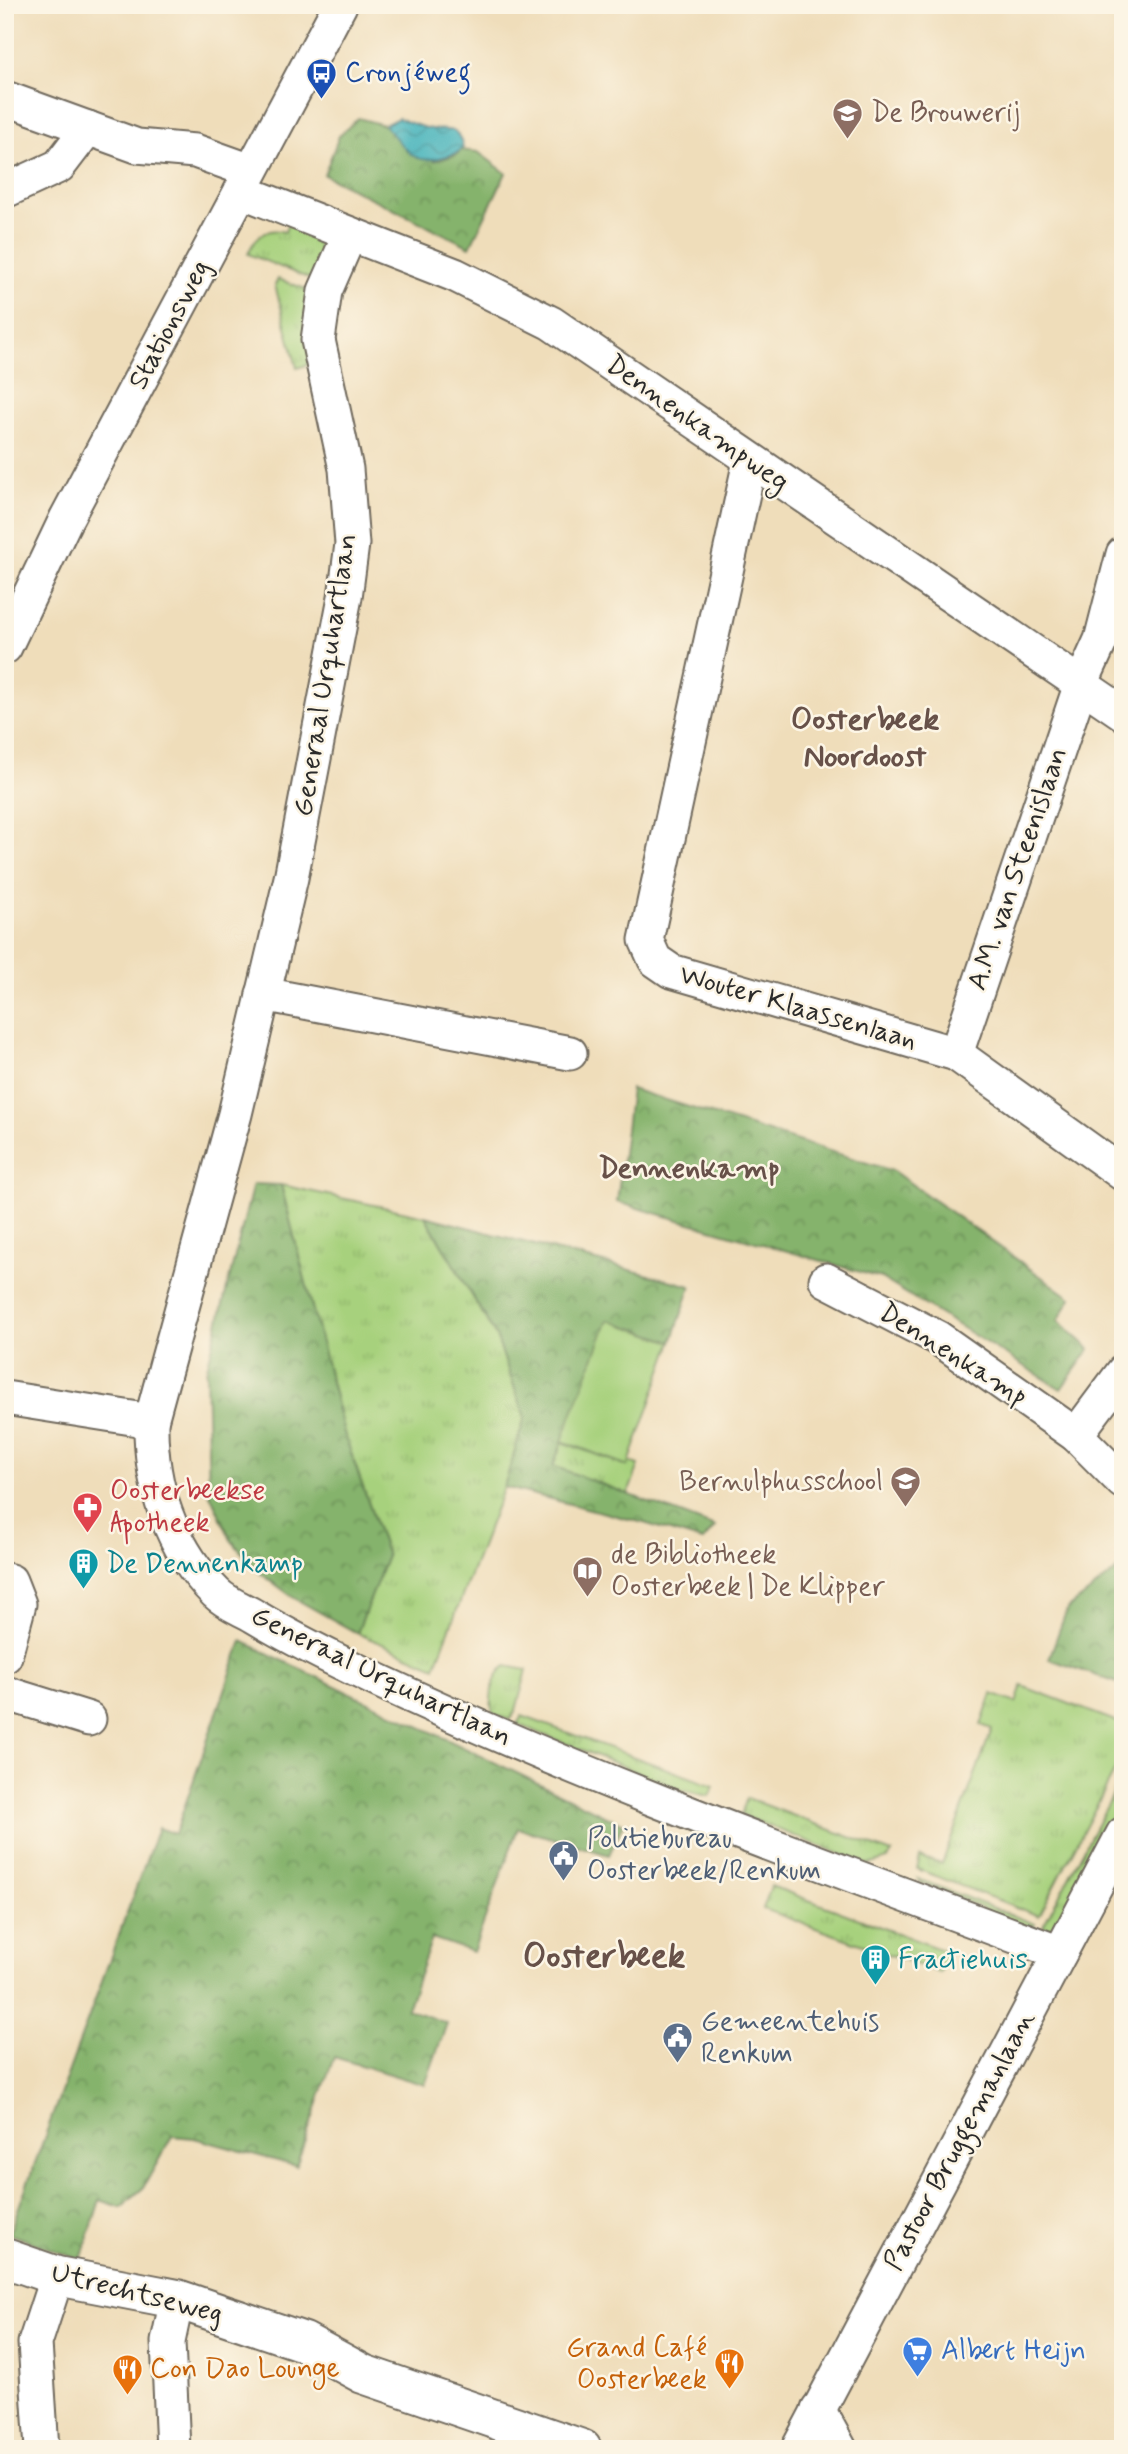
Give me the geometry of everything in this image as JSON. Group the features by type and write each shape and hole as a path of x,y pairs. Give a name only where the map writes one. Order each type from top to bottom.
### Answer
{"main road":[{"name":"Utrechtseweg","path":"5,2258 57,2276 177,2299 304,2342 363,2374 582,2449"}],"street":[{"name":"Stationsweg","path":"5,646 66,519 341,5"},
{"path":"5,98 138,146 195,151 246,181"},
{"path":"5,191 59,166 88,128"},
{"name":"Dennenkampweg","path":"246,181 350,234 455,275 551,323 1123,713"},
{"name":"Generaal Urquhartlaan","path":"350,234 325,292 318,340 346,469 352,544 345,597 291,878 235,1114 151,1421 151,1447 160,1496 173,1534 193,1566 218,1595 288,1637 452,1716 613,1782 1060,1953"},
{"name":"Wouter Klaassenlaan","path":"750,461 646,940 655,960 671,971 956,1054 1123,1174"},
{"name":"A.M. van Steenislaan","path":"956,1054 1081,684 1101,640 1123,554"},
{"path":"263,994 570,1053"},
{"name":"Dennenkamp","path":"826,1280 938,1338 1076,1435 1123,1482"},
{"path":"1076,1435 1123,1372"},
{"path":"5,1398 151,1421"},
{"path":"5,1580 10,1581 19,1604 5,1656"},
{"path":"5,1693 89,1719"},
{"name":"Pastoor Bruggemanlaan","path":"798,2449 1123,1834"},
{"path":"42,2449 35,2343 57,2276"},
{"path":"173,2449 168,2342 177,2299"},
{"path":"818,2410 840,2449"}],"green space":[{"path":"358,118 384,125 435,161 456,155 461,150 478,152 506,173 470,247 324,175 339,136"},
{"path":"288,223 313,239 321,251 315,281 248,254 262,235 272,231 285,232"},
{"path":"278,279 311,291 310,364 297,368 275,285"},
{"path":"631,1089 893,1171 1071,1298 1058,1321 1090,1349 1061,1389 881,1278 617,1202"},
{"path":"253,1184 281,1185 344,1433 387,1556 357,1633 294,1598 260,1573 231,1540 209,1492 206,1372"},
{"path":"281,1185 425,1216 496,1336 525,1417 504,1487 435,1667 357,1633 387,1556 344,1433"},
{"path":"425,1216 691,1286 672,1342 609,1320 553,1466 715,1527 703,1541 504,1487 525,1417 496,1336"},
{"path":"608,1320 672,1342 628,1466 562,1441"},
{"path":"562,1442 627,1466 629,1462 639,1465 628,1494 553,1466"},
{"path":"1123,1566 1123,1685 1049,1659 1067,1609"},
{"path":"242,1641 623,1824 609,1855 518,1828 473,1952 432,1938 407,2009 447,2023 425,2085 334,2057 296,2166 194,2138 172,2136 143,2188 121,2207 100,2200 81,2260 9,2234 158,1828 175,1834"},
{"path":"506,1666 527,1670 516,1710 509,1720 494,1714 491,1702 495,1681"},
{"path":"1022,1686 1123,1724 1123,1755 1039,1916 917,1869 920,1857 942,1864 992,1729 981,1725 992,1694 1016,1703"},
{"path":"522,1716 714,1786 709,1796 682,1790 517,1724"},
{"path":"1123,1776 1123,1805 1055,1932 1043,1926"},
{"path":"747,1798 892,1853 888,1859 869,1865 741,1815"},
{"path":"918,1879 1035,1924 1032,1929 921,1883"},
{"path":"771,1886 948,1952 940,1973 763,1909"}],"water":[{"path":"398,118 424,127 456,132 463,148 454,154 432,159 415,157 384,125"}],"place":[{"name":"Cronjéweg","path":"322,100"},
{"name":"De Brouwerij","path":"848,140"},
{"name":"Bernulphusschool","path":"906,1509"},
{"name":"Oosterbeekse Apotheek","path":"87,1534"},
{"name":"De Dennenkamp","path":"83,1591"},
{"name":"de Bibliotheek Oosterbeek | De Klipper","path":"588,1598"},
{"name":"Politiebureau Oosterbeek/Renkum","path":"564,1882"},
{"name":"Fractiehuis","path":"875,1987"},
{"name":"Gemeentehuis Renkum","path":"678,2065"},
{"name":"Albert Heijn","path":"918,2378"},
{"name":"Grand Café Oosterbeek","path":"730,2391"},
{"name":"Con Dao Lounge","path":"127,2396"}],"district":[{"name":"Oosterbeek Noordoost","path":"865,738"},
{"name":"Dennenkamp","path":"689,1168"},
{"name":"Oosterbeek","path":"604,1957"}]}
